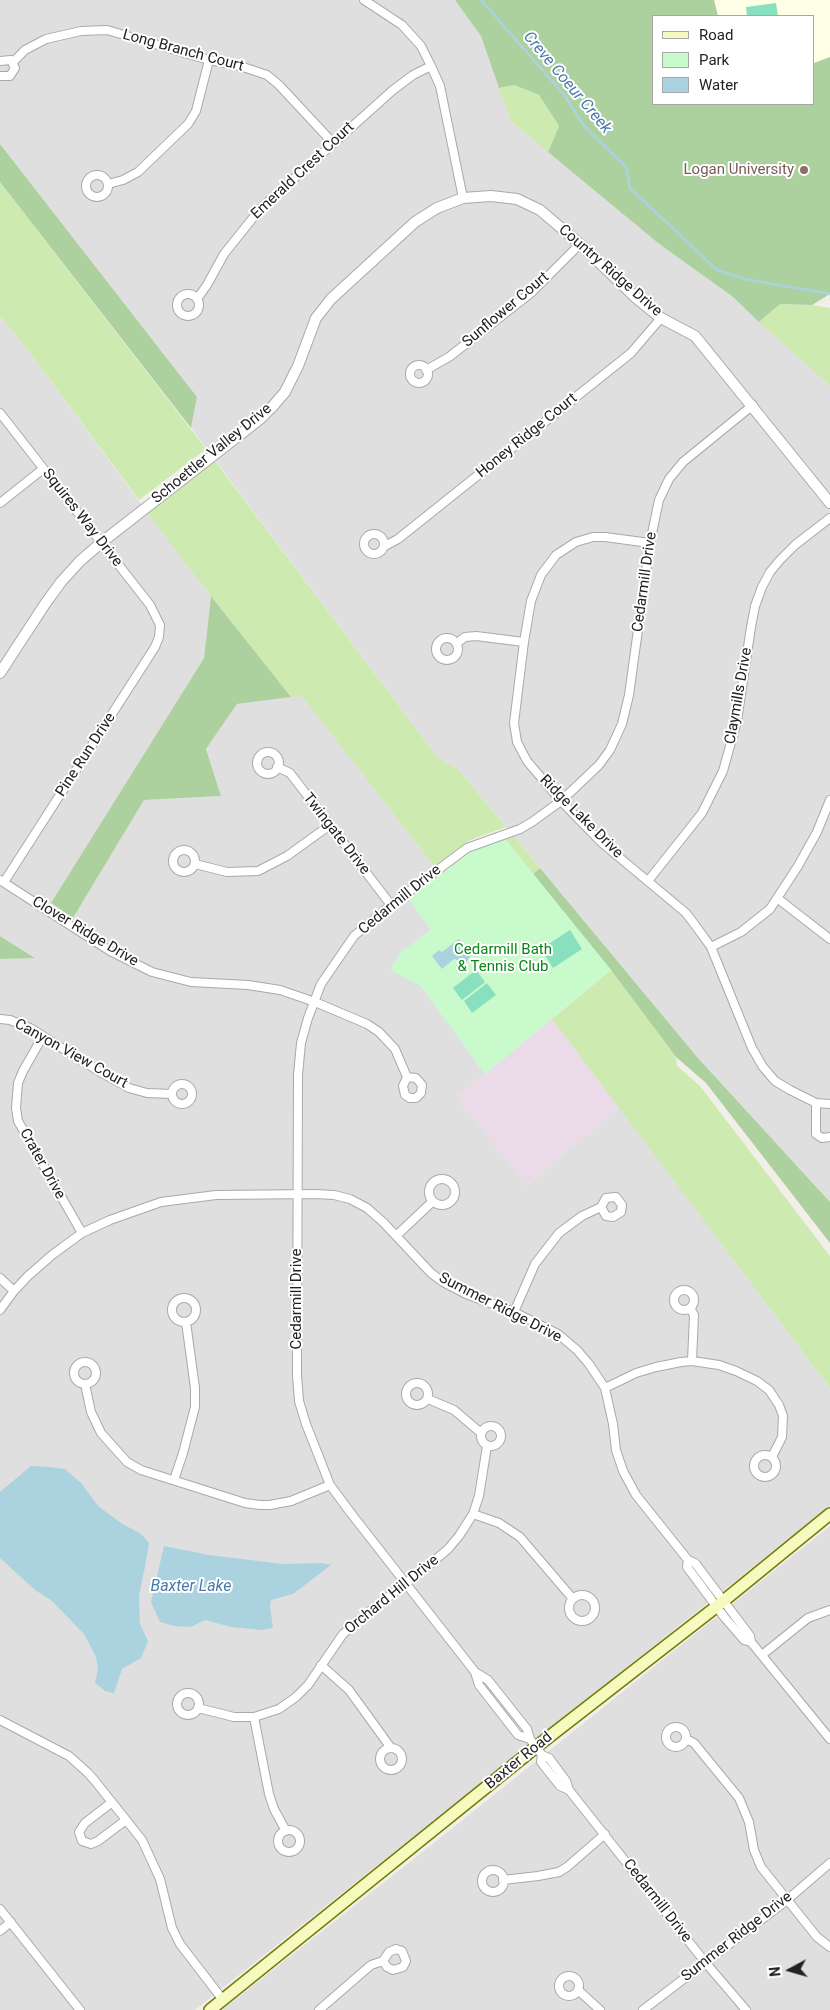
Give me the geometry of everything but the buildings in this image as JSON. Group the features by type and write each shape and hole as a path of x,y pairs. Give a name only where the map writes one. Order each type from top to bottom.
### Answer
{"main road":[{"name":"Baxter Road","path":"210,2010 536,1747 720,1604 830,1514"}],"street":[{"path":"364,0 402,25 421,46 440,86 463,198"},
{"name":"Long Branch Court","path":"0,76 7,78 13,74 15,68 13,62 25,50 46,39 94,29 118,33 267,75 279,85 333,142"},
{"path":"0,61 8,60 13,62"},
{"path":"108,184 123,180 138,172 188,124 196,110 209,60"},
{"name":"Emerald Crest Court","path":"197,299 224,254 244,226 266,203 393,90 412,75 431,66"},
{"name":"Country Ridge Drive","path":"463,198 491,196 517,199 540,210 580,244 635,297 661,318 695,336 753,405 830,503"},
{"name":"Schoettler Valley Drive","path":"0,674 45,604 80,561 260,419 284,392 298,366 316,318 331,299 415,222 437,208 463,198"},
{"name":"Sunflower Court","path":"426,370 449,358 532,292 580,244"},
{"name":"Honey Ridge Court","path":"385,546 398,539 631,353 661,318"},
{"name":"Cedarmill Drive","path":"746,2010 705,1962 569,1790 566,1781 549,1758 536,1747 527,1729 488,1680 475,1672 330,1485 306,1424 300,1401 297,1375 297,1194 298,1075 301,1044 322,984 354,936 391,905 467,848 520,829 561,801 600,765 610,750 622,724 629,695 650,543 659,500 669,479 682,462 753,405"},
{"name":"Squires Way Drive","path":"0,414 150,605 160,625"},
{"path":"0,503 44,469"},
{"name":"Claymills Drive","path":"648,881 702,812 723,771 737,721 751,627 755,606 762,587 770,572 790,550 830,518"},
{"name":"Ridge Lake Drive","path":"650,543 593,537 566,547 549,564 535,587 524,642 514,723 517,742 527,761 561,801 602,843 686,913 711,947 752,1048 763,1067 775,1081 816,1102 830,1104"},
{"name":"Pine Run Drive","path":"2,881 155,647 159,637 160,625"},
{"path":"457,643 465,637 476,636 524,642"},
{"name":"Twingate Drive","path":"277,768 290,773 391,905"},
{"path":"711,947 741,932 770,909 817,832 830,800"},
{"path":"194,864 227,872 258,871 287,856 330,825"},
{"name":"Clover Ridge Drive","path":"2,881 110,950 152,972 191,982 266,986 315,1002 367,1024 379,1032 395,1049 407,1077"},
{"path":"777,898 830,939"},
{"name":"Canyon View Court","path":"0,1019 10,1020 30,1028 130,1088 147,1093 172,1094"},
{"name":"Crater Drive","path":"43,1036 18,1083 16,1108 18,1121 82,1233"},
{"path":"816,1102 816,1134 822,1138 830,1137"},
{"name":"Summer Ridge Drive","path":"0,1310 14,1291 52,1255 82,1233 137,1210 162,1202 186,1197 216,1195 334,1195 350,1199 367,1208 396,1235 432,1274 443,1282 466,1294 514,1312 558,1334 578,1350 604,1388 613,1424 616,1450 623,1471 636,1495 688,1560 695,1563 720,1604 750,1636 751,1642 830,1740"},
{"path":"396,1235 432,1202"},
{"path":"514,1312 535,1264 546,1247 569,1225 601,1207"},
{"path":"0,1278 14,1291"},
{"path":"690,1308 694,1315 692,1361"},
{"path":"174,1480 195,1407 195,1388 186,1322"},
{"path":"604,1388 656,1367 692,1361 719,1365 736,1371 757,1381 769,1390 779,1405 783,1416 782,1437 772,1457"},
{"path":"85,1384 96,1424 118,1454 141,1470 245,1503 270,1505 300,1498 330,1485"},
{"path":"428,1399 454,1410 481,1433"},
{"path":"488,1426 495,1426 500,1431 501,1438 498,1444 487,1446 481,1440 481,1433 488,1426"},
{"name":"Orchard Hill Drive","path":"198,1708 242,1718 271,1712 288,1704 308,1685 343,1634 448,1549 473,1514 482,1482 487,1446"},
{"path":"473,1514 499,1523 520,1537 573,1599"},
{"path":"762,1655 808,1618 830,1610"},
{"path":"321,1665 349,1690 392,1748"},
{"path":"254,1717 269,1794 286,1831"},
{"path":"0,1720 69,1756 88,1773 142,1840 155,1866 172,1928 180,1944 222,2000"},
{"path":"686,1739 694,1743 739,1798 749,1822 754,1850 761,1867 817,1937 830,1947"},
{"path":"111,1803 85,1823 79,1832 82,1841 91,1844 98,1841 126,1820"},
{"path":"504,1880 559,1872 605,1834"},
{"name":"Summer Ridge Drive","path":"644,2010 787,1900 830,1863"},
{"path":"0,1908 80,2010"},
{"path":"0,1931 11,1922"},
{"path":"319,2010 371,1966 383,1961"},
{"path":"578,1990 600,2010"}],"shaded area":[{"path":"0,0 455,0 481,35 511,121 658,243 733,297 830,386 830,1202 698,1058 458,769 438,758 191,428 197,397 0,144"},
{"path":"643,0 830,0 830,236 814,105 815,15 655,15"},
{"path":"0,316 31,354 211,596 204,658 51,904 73,918 144,800 221,796 206,749 237,704 302,695 434,866 403,890 431,930 400,953 421,986 485,1074 457,1097 527,1185 619,1107 830,1388 830,1506 195,2010 0,2010 0,959 34,957 0,936"},
{"path":"552,1019 619,1107 527,1185 457,1097"},
{"path":"830,1526 830,2010 222,2010 430,1846"}],"green space":[{"path":"455,0 714,0 718,15 652,15 652,105 815,105 815,63 830,57 830,294 812,305 780,304 759,322 733,297 658,243 548,152 559,126 539,95 514,85 499,88 481,36"},
{"path":"776,3 778,15 747,15 746,7"},
{"path":"514,85 539,95 559,126 548,152 511,121 499,88"},
{"path":"0,144 197,397 191,428 0,182"},
{"path":"0,182 206,449 139,500 31,354 0,316"},
{"path":"780,304 812,305 830,308 830,386 759,322"},
{"path":"215,461 438,758 458,769 506,827 470,840 434,866 302,696 291,697 147,512"},
{"path":"211,596 291,697 237,704 206,749 221,796 144,800 73,918 51,903 204,658"},
{"path":"513,835 540,868 533,874 505,839"},
{"name":"Cedarmill Bath & Tennis Club","path":"505,839 611,970 485,1074 421,986 390,970 400,953 431,930 408,898 465,854"},
{"path":"540,868 698,1058 830,1202 830,1243 706,1083 676,1057 611,970 533,874"},
{"path":"570,930 582,949 553,968 541,949"},
{"path":"0,936 35,958 0,959"},
{"path":"476,970 485,982 462,1000 453,988"},
{"path":"611,970 676,1057 677,1066 700,1086 830,1256 830,1388 552,1019"},
{"path":"487,983 496,995 472,1013 464,1001"}],"water":[{"path":"459,939 471,955 466,963 454,959 442,969 432,956 439,950 442,952"},
{"path":"31,1466 65,1469 82,1484 98,1506 121,1523 141,1534 149,1543 139,1595 140,1624 148,1641 141,1658 122,1669 114,1693 105,1691 95,1683 98,1669 96,1657 84,1634 51,1600 35,1590 0,1558 0,1492"},
{"name":"Baxter Lake","path":"164,1546 209,1555 283,1564 322,1563 331,1565 293,1594 271,1600 273,1628 262,1630 231,1627 205,1620 191,1627 174,1626 160,1622 151,1602"}],"waterway":[{"name":"Creve Coeur Creek","path":"481,0 565,96 584,126 626,167 630,188 717,270 745,279 830,294"}],"place":[{"name":"Logan University","path":"804,170"}]}
